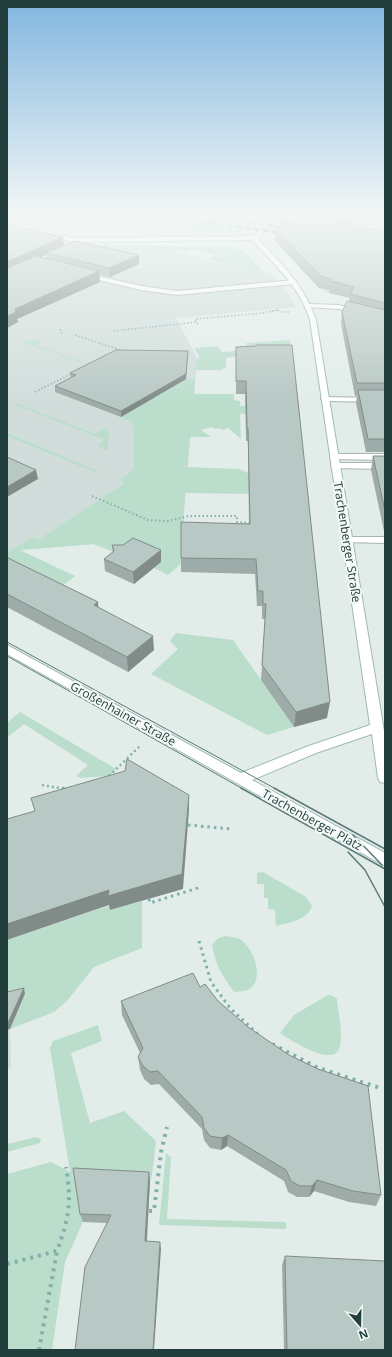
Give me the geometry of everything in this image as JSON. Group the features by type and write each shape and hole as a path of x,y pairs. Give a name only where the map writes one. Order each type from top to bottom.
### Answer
{"street":[{"path":"89,276 141,288 177,293 294,282"},
{"name":"Trachenberger Straße","path":"289,276 303,293 309,306 314,325 385,778"},
{"path":"309,306 339,307 385,319"},
{"path":"325,399 385,400"},
{"path":"335,462 385,457"},
{"path":"335,462 385,466"},
{"path":"347,540 385,540"},
{"name":"Großenhainer Straße","path":"7,649 240,779"},
{"path":"240,779 311,750 376,728"},
{"name":"Trachenberger Platz","path":"240,779 385,860"}],"path":[{"path":"114,331 197,323 195,319 273,310 290,312"},
{"path":"60,329 62,335"},
{"path":"75,335 120,350 114,352"},
{"path":"35,392 75,372"},
{"path":"92,496 148,520 156,521 179,519 189,516 237,516 237,522 259,523"},
{"path":"104,781 155,732"},
{"path":"42,785 72,789"},
{"path":"188,825 232,828"},
{"path":"148,899 150,903 201,887"},
{"path":"199,941 211,982 229,1006 266,1040 318,1068 380,1088"},
{"path":"223,1011 229,1006"},
{"path":"230,1017 235,1012"},
{"path":"266,1040 266,1048"},
{"path":"316,1075 318,1068"},
{"path":"149,1210 154,1211 161,1152 167,1127"},
{"path":"39,1350 57,1251 67,1224 70,1190 66,1167"},
{"path":"7,1264 57,1251"}],"shaded area":[{"path":"38,276 274,276 287,292 296,307 176,318 197,358 182,537 20,550 7,559 7,285"},
{"path":"310,276 385,276 385,306 325,292"},
{"path":"25,994 10,1029 11,1068 7,1069 7,998"}],"green space":[{"path":"32,340 43,341 36,345 84,362 82,363 22,342"},
{"path":"290,340 291,353 243,355 226,358 226,367 221,370 195,370 197,358 200,358 194,348 218,346 222,352 249,350 246,343"},
{"path":"186,379 195,379 194,394 234,394 234,400 240,401 240,406 254,406 254,414 240,414 241,439 228,428 223,430 212,427 201,430 211,437 190,437 187,467 239,469 257,477 258,494 185,493 181,564 168,575 154,568 161,562 124,556 93,544 20,550 75,576 53,593 7,570 7,553 32,537 38,540 125,483 120,480 134,469 134,427 131,422 121,417"},
{"path":"15,403 95,434 104,428 109,431 108,449 105,450 97,446 105,440 13,404"},
{"path":"7,433 100,472 97,473 7,436"},
{"path":"176,633 233,640 294,727 267,735 151,674 178,649 170,641"},
{"path":"20,712 116,769 110,776 81,778 76,776 88,765 24,724 7,738 7,723"},
{"path":"263,872 306,897 312,906 310,911 302,918 276,926 275,910 268,909 268,898 264,898 264,884 257,884 257,873"},
{"path":"142,901 142,948 94,967 67,1001 54,1012 10,1029 25,995 7,998 7,940 111,905 110,910"},
{"path":"226,936 238,938 243,942 252,953 255,960 257,975 252,987 248,990 234,992 217,964 212,945 218,938"},
{"path":"328,995 337,999 341,1041 336,1053 330,1055 312,1051 302,1047 280,1033 294,1015"},
{"path":"98,1025 102,1041 71,1053 90,1123 124,1111 156,1141 152,1175 150,1181 83,1222 65,1262 52,1350 7,1350 7,1174 51,1162 70,1172 50,1048 53,1041"},
{"path":"36,1137 41,1139 40,1143 7,1152 7,1144"},
{"path":"166,1153 171,1157 167,1219 286,1222 286,1229 159,1225"}],"building":[{"path":"7,276 87,276 15,309 16,312 7,316"},
{"path":"322,276 385,276 385,303 350,294 354,287 331,281 331,279"},
{"path":"347,301 385,310 385,383 357,383 342,312"},
{"path":"256,345 292,345 330,702 296,712 262,665 266,604 263,604 263,591 258,591 256,559 181,558 181,522 250,524 246,381 236,381 236,347"},
{"path":"116,350 188,351 186,374 121,411 55,386 76,375 70,373"},
{"path":"358,390 385,390 385,439 368,439"},
{"path":"373,456 385,456 385,511"},
{"path":"7,457 36,470 7,487"},
{"path":"133,538 161,550 133,572 104,559 114,551 112,545 123,545"},
{"path":"8,558 98,602 94,605 153,636 127,657 7,594"},
{"path":"127,759 189,795 182,874 108,896 109,890 7,924 7,819 35,811 31,798 125,771"},
{"path":"193,973 200,987 205,984 218,1001 248,1027 289,1055 318,1069 368,1086 381,1195 353,1191 317,1180 312,1186 300,1186 291,1181 286,1170 228,1135 222,1138 210,1136 204,1128 202,1117 158,1071 150,1072 143,1066 138,1057 143,1048 121,1001"},
{"path":"24,988 8,1023 7,1024 7,992"},
{"path":"73,1168 149,1172 145,1241 160,1242 153,1350 75,1350 85,1267 111,1215 80,1214"},
{"path":"285,1256 385,1261 385,1350 287,1350"}],"tram line":[{"path":"7,642 276,789"},
{"path":"7,656 243,789"},
{"path":"241,788 385,869"},
{"path":"274,788 385,849"},
{"path":"353,835 382,865"},
{"path":"348,852 365,870 385,907"}]}
